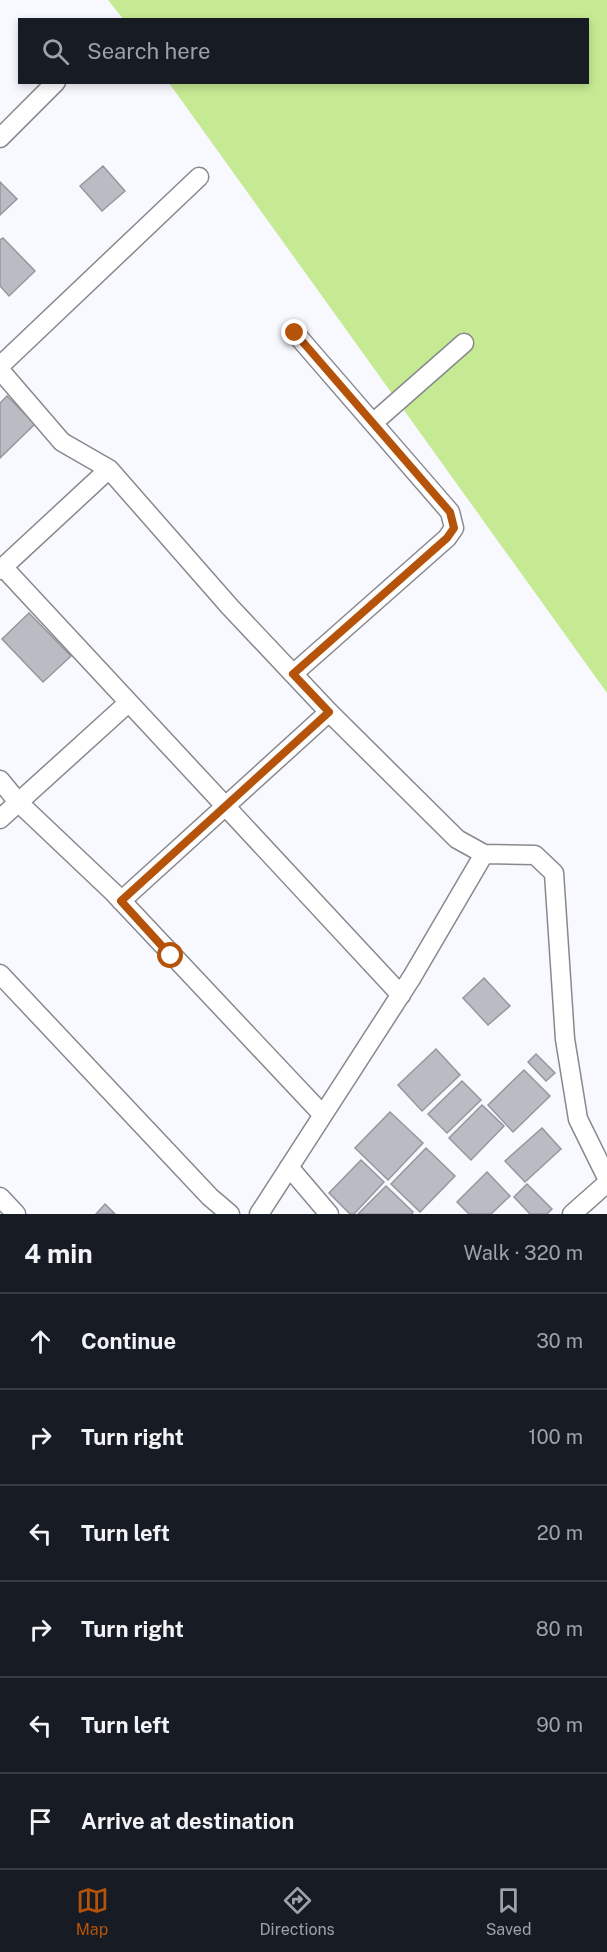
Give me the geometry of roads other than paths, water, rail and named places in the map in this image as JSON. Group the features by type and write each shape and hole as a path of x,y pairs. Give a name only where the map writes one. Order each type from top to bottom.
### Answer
{"street":[{"path":"0,138 54,84"},
{"path":"199,177 0,368 62,442 109,469 293,674 457,839 484,854 535,855 554,873 565,1038 578,1119 607,1178"},
{"path":"293,674 453,533 454,521 450,512 295,333"},
{"path":"373,423 464,343"},
{"path":"109,469 2,569 401,995"},
{"path":"0,819 128,703"},
{"path":"121,901 329,712"},
{"path":"0,780 18,802 121,901 323,1115"},
{"path":"259,1214 401,995 484,854"},
{"path":"1,978 210,1197 230,1214"},
{"path":"289,1167 329,1214"},
{"path":"572,1214 607,1183"},
{"path":"0,1197 16,1214"}]}
